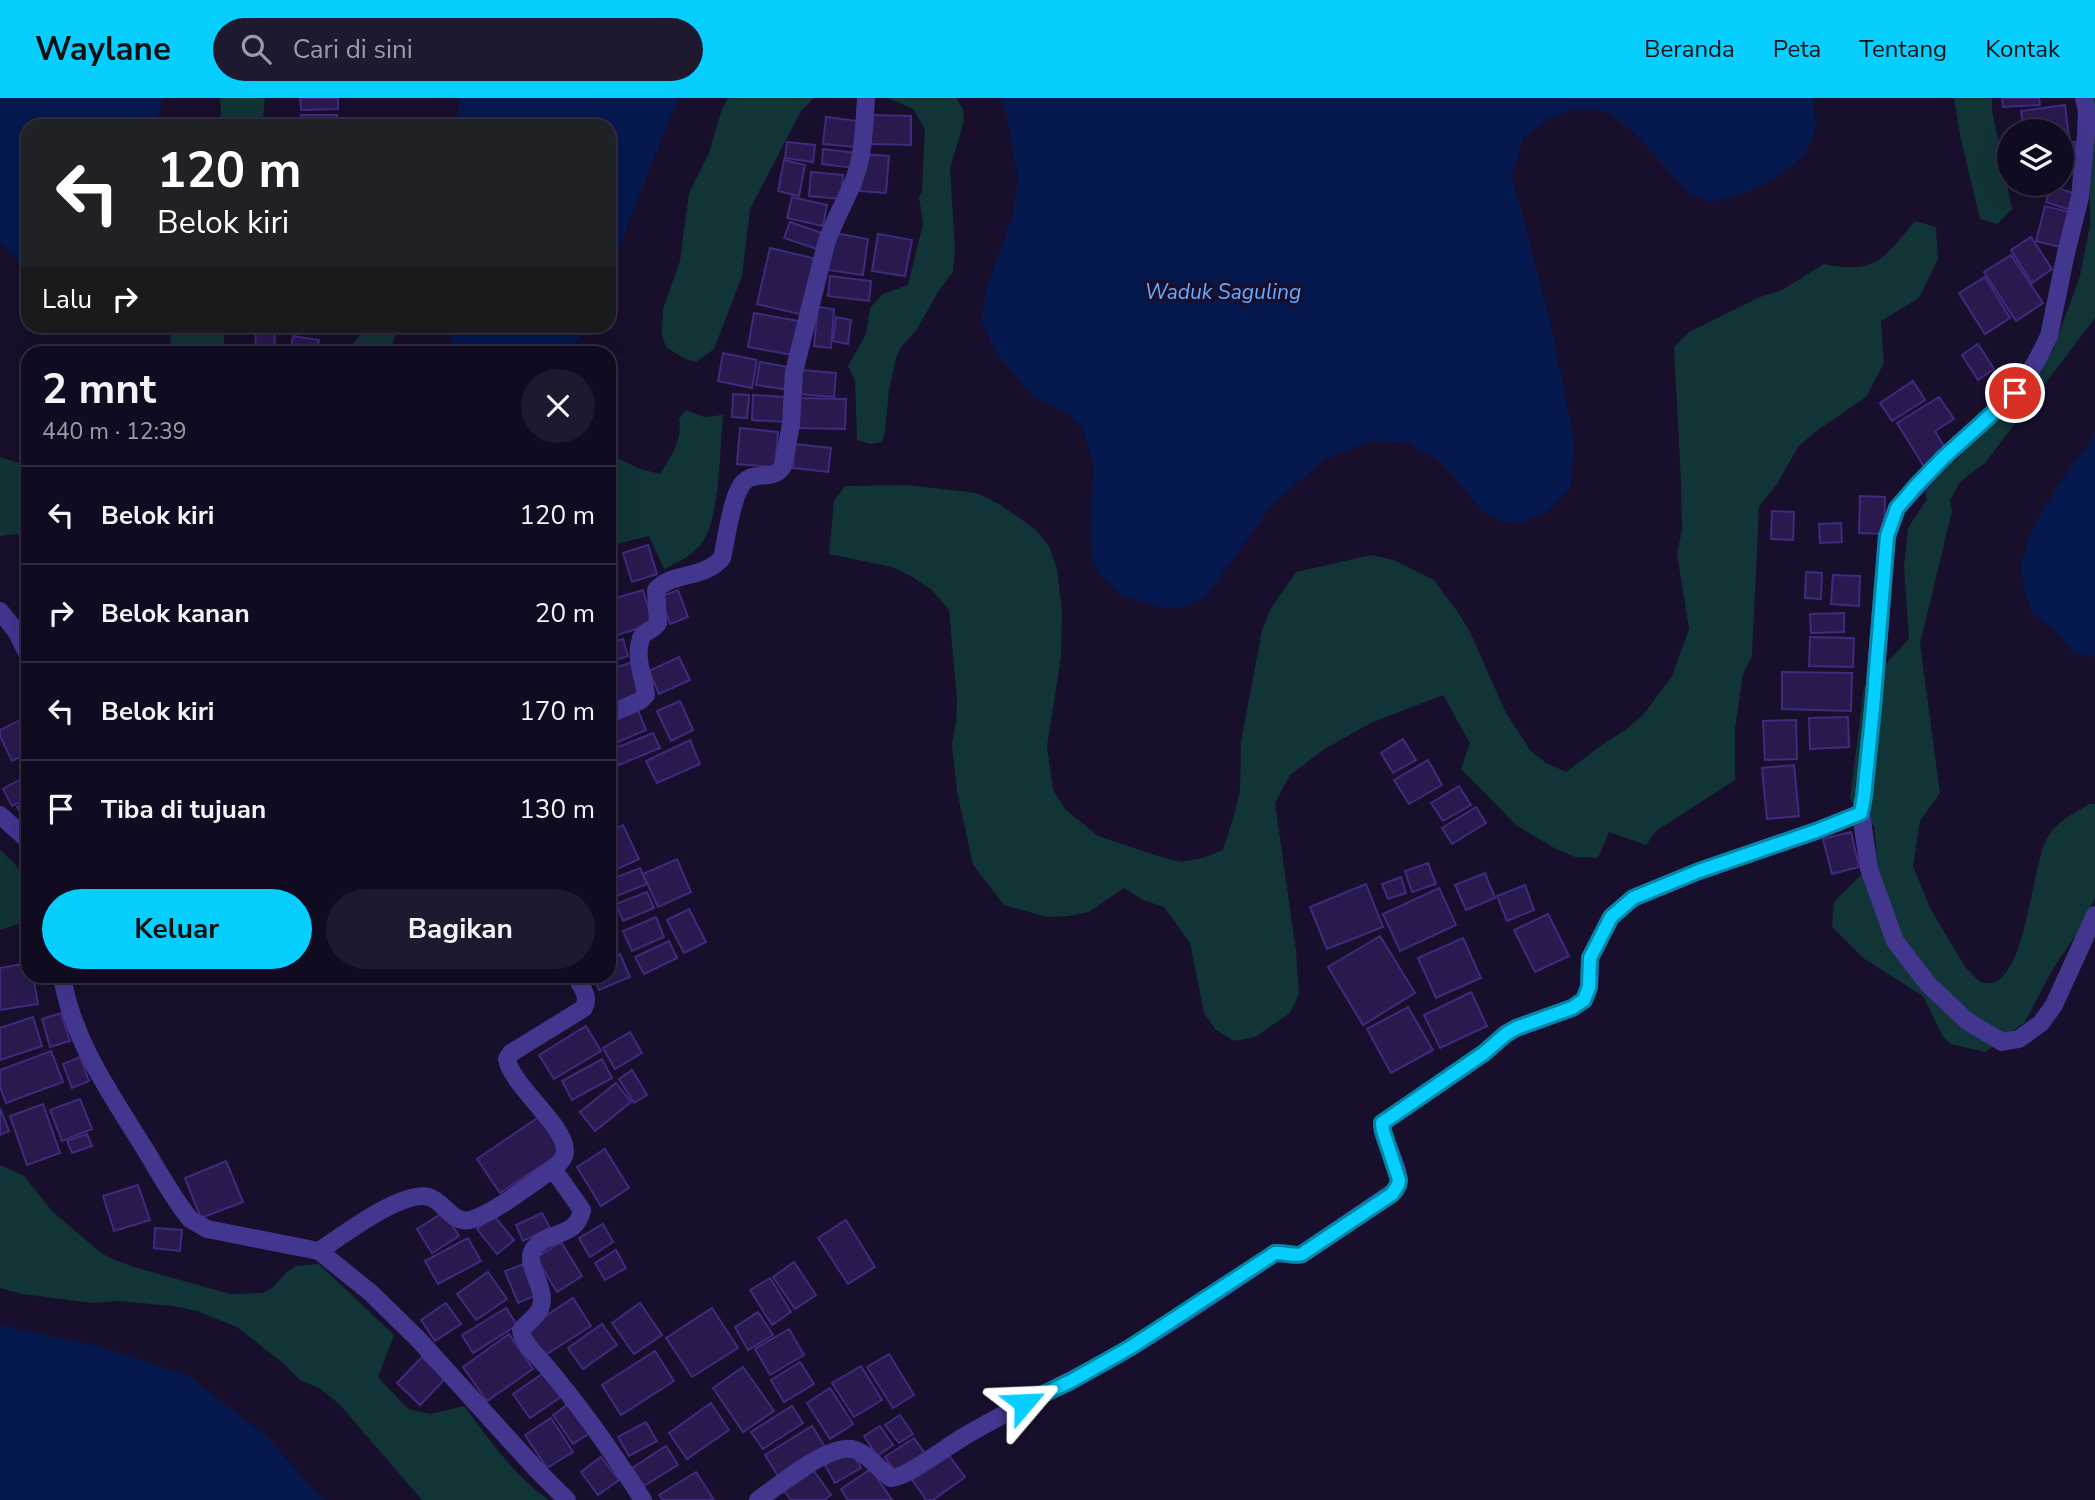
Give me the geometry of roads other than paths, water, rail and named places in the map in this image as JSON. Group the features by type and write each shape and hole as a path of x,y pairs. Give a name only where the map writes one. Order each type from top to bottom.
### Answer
{"street":[{"path":"2084,98 2087,111 2080,197 2049,336 2036,362 2015,393 1943,458 1897,508 1887,536 1873,708 1861,813 1869,869 1895,941 1928,984 1967,1021 2002,1042 2018,1039 2041,1023 2054,1005 2095,915"},
{"path":"616,711 640,701 646,695 639,656 641,638 658,623 656,590 668,580 706,571 717,564 722,558 734,501 744,481 773,475 782,470 790,424 794,372 826,244 856,175 866,99"},
{"path":"0,611 21,641"},
{"path":"758,1500 824,1454 839,1450 852,1450 863,1454 891,1478 902,1476 991,1420 1071,1381 1131,1347 1275,1253 1305,1253 1396,1190 1399,1180 1382,1123 1484,1053 1506,1034 1572,1008 1584,1000 1589,987 1590,958 1611,917 1622,906 1633,898 1699,871 1861,813"},
{"path":"0,815 21,834"},
{"path":"63,983 72,1020 101,1078 190,1219 207,1229 319,1251 371,1293 418,1339 566,1500"},
{"path":"319,1251 373,1216 413,1197 428,1196 441,1203 456,1219 472,1220 494,1209 553,1169 562,1159 565,1148 539,1106 513,1074 507,1059 511,1053 584,1008 586,996 580,983"},
{"path":"553,1169 582,1210 580,1220 571,1228 535,1247 530,1254 542,1296 540,1309 521,1329 521,1334 590,1423 643,1500"}],"water":[{"path":"0,98 163,98 156,119 21,119 21,263 0,243"},
{"path":"459,98 680,98 616,255 616,119 459,119"},
{"name":"Waduk Saguling","path":"1000,98 1813,98 1816,127 1806,153 1783,173 1749,192 1714,202 1690,194 1635,134 1609,112 1579,109 1551,117 1523,138 1512,176 1552,330 1574,440 1571,487 1547,512 1521,523 1504,522 1482,511 1442,463 1408,443 1372,441 1326,458 1273,504 1205,597 1184,607 1164,608 1121,596 1097,572 1091,549 1093,465 1084,432 1072,416 1031,395 995,351 982,322 985,294 1013,215 1018,179 1008,120"},
{"path":"452,333 584,333 571,346 450,346"},
{"path":"2095,435 2095,657 2073,653 2060,634 2031,612 2022,574 2023,557 2037,520"},
{"path":"0,1325 97,1346 188,1376 265,1435 323,1500 0,1500"}]}
